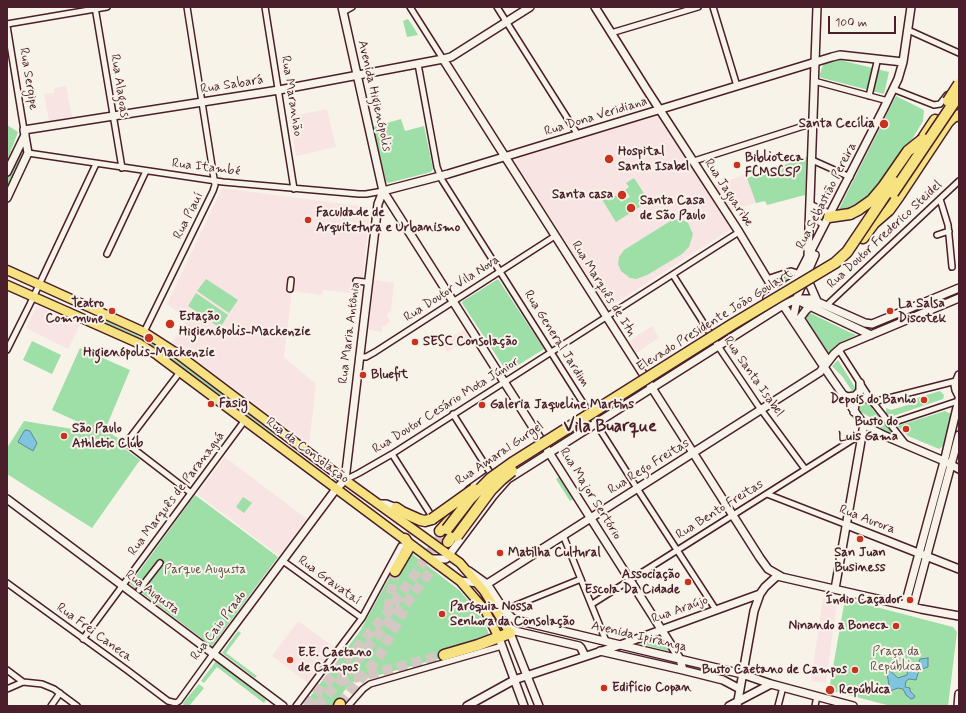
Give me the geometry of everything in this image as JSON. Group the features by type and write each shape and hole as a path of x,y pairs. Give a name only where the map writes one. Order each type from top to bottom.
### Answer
{"highway":[{"name":"Elevado Presidente João Goulart","path":"447,537 470,499 488,477 726,328 835,263 846,252 959,84"},
{"name":"Elevado Presidente João Goulart","path":"447,537 510,472 732,332 835,270 850,257 959,95"},
{"path":"874,223 889,210 942,131 957,113"},
{"path":"827,219 850,214 872,200 883,188 908,151 923,139"},
{"path":"447,537 477,501 496,483 516,474"},
{"path":"396,508 425,521 488,477"},
{"path":"395,571 408,549 408,544 403,542"},
{"path":"444,655 500,642 508,629"}],"main road":[{"name":"Rua da Consolação","path":"7,270 144,332 175,352 344,480 380,504 450,555 478,583 508,629"},
{"name":"Rua da Consolação","path":"7,285 148,348 336,489 403,542 432,559 460,580 485,610 500,642"}],"street":[{"path":"7,25 107,7"},
{"name":"Rua Piauí","path":"144,332 213,192 215,181 187,7"},
{"name":"Rua Maranhão","path":"265,7 294,189"},
{"path":"342,9 352,7"},
{"name":"Rua Marquês de Itu","path":"410,7 763,563 772,572 782,577"},
{"path":"497,7 578,135"},
{"name":"Rua Sabará","path":"24,132 113,116 279,90 443,59 451,57 530,7"},
{"name":"Rua Jaguaribe","path":"595,7 659,110 694,161 739,232 776,293 826,364"},
{"path":"611,33 698,7"},
{"path":"713,7 737,86"},
{"path":"808,258 817,7"},
{"name":"Rua Sebastião Pereira","path":"803,275 808,258 888,101 904,62 910,7"},
{"name":"Rua Alagoas","path":"95,8 122,168"},
{"name":"Avenida Higienópolis","path":"342,9 383,190"},
{"name":"Rua Sergipe","path":"7,25 10,60 28,153"},
{"path":"908,30 959,53"},
{"name":"Rua Dona Veridiana","path":"383,190 440,176 505,157 840,55 904,62"},
{"path":"869,96 877,62"},
{"name":"Rua General Jardim","path":"418,64 437,167 440,176 588,411 716,610"},
{"path":"893,89 934,105 940,104 959,80"},
{"path":"814,81 888,101"},
{"path":"947,97 957,113"},
{"path":"957,113 959,102"},
{"path":"694,161 813,123"},
{"path":"7,172 24,132"},
{"path":"7,198 28,153"},
{"name":"Rua Itambé","path":"28,153 215,181 359,194 383,190"},
{"path":"812,160 850,177"},
{"path":"7,350 96,164"},
{"path":"107,254 146,171"},
{"name":"Rua Doutor Frederico Steidel","path":"826,306 959,181"},
{"name":"Rua Major Sertório","path":"383,190 680,659 683,670"},
{"name":"Rua Maria Antônia","path":"344,480 378,201 383,190"},
{"path":"378,201 382,198 388,200"},
{"path":"940,199 949,231 952,267"},
{"path":"812,205 827,219"},
{"path":"811,219 818,221 827,219"},
{"path":"793,319 796,299 803,275 826,231 827,219"},
{"path":"937,235 949,231"},
{"name":"Rua Doutor Cesário Mota Júnior","path":"344,480 392,454 739,232"},
{"name":"Rua Doutor Vila Nova","path":"359,357 366,357 375,352 555,236"},
{"path":"774,285 770,278 791,271 803,275"},
{"name":"Rua Santa Isabel","path":"673,275 710,334 761,410 805,469"},
{"path":"803,275 814,304"},
{"name":"Rua Amaral Gurgel","path":"488,477 542,440 803,275"},
{"path":"290,289 291,280"},
{"path":"356,281 365,282"},
{"path":"959,288 872,324 865,323 826,306 814,304 802,314 800,318 842,394 864,424 883,435 959,469"},
{"name":"Rua Rego Freitas","path":"487,584 820,372 839,350 959,298"},
{"path":"796,299 807,299 871,335 872,324"},
{"name":"Rua Amaral Gurgel","path":"450,555 501,486 516,474 718,346 796,299"},
{"path":"892,316 905,321"},
{"path":"839,350 872,401 907,445"},
{"path":"180,372 126,443 191,493"},
{"path":"854,412 855,404 859,399 865,398 872,401 957,378 955,388 959,399 944,461 904,605"},
{"path":"842,394 847,397 855,396 860,391 860,383"},
{"path":"889,424 959,399"},
{"path":"453,414 488,477"},
{"name":"Rua Marquês de Paranaguá","path":"83,639 245,420"},
{"path":"835,589 864,424"},
{"path":"913,607 959,435"},
{"name":"Rua Bento Freitas","path":"592,604 805,469 861,436"},
{"path":"392,454 432,517"},
{"name":"Rua Caio Prado","path":"168,701 176,703 179,701 344,480"},
{"name":"Rua Aurora","path":"767,494 959,569"},
{"name":"Rua Augusta","path":"7,499 283,706"},
{"name":"Rua da Consolação","path":"380,504 386,504 396,508"},
{"path":"563,535 606,641 606,646 602,651"},
{"path":"296,706 362,618 403,542"},
{"path":"432,559 444,560 450,555"},
{"name":"Rua Gravataí","path":"283,561 362,618"},
{"path":"139,590 160,563"},
{"name":"Rua da Consolação","path":"460,564 487,584 506,613"},
{"path":"737,704 754,611 760,594 778,576 959,616"},
{"path":"495,578 495,596"},
{"path":"506,613 581,579"},
{"path":"460,580 487,584"},
{"path":"911,582 919,584"},
{"name":"Rua Frei Caneca","path":"7,583 168,701"},
{"name":"Rua Araújo","path":"467,706 514,680 620,645 760,594"},
{"path":"741,601 750,605 754,611"},
{"name":"Avenida Ipiranga","path":"506,613 516,620 742,674"},
{"name":"Rua da Consolação","path":"508,629 517,648 539,706"},
{"name":"Avenida Ipiranga","path":"508,629 526,632 576,645 581,648 585,656"},
{"path":"517,648 517,641 526,632"},
{"path":"342,705 370,684 500,642"},
{"name":"Rua da Consolação","path":"500,642 524,706"},
{"name":"Avenida Ipiranga","path":"602,651 723,680 740,689"},
{"path":"7,670 23,682"},
{"path":"742,674 771,684 853,706"},
{"path":"7,688 23,682 48,685 77,706"},
{"path":"729,706 737,704 771,684"},
{"path":"778,706 783,687"},
{"path":"51,706 60,694"},
{"path":"958,706 959,694"},
{"path":"815,706 817,696"}],"shaded area":[{"path":"66,86 72,117 49,121 44,94 54,93 54,88"},
{"path":"327,109 336,147 296,156 289,117"},
{"name":"Santa Casa de São Paulo","path":"656,115 659,117 731,229 608,308 515,162 518,158"},
{"path":"746,174 756,203 729,211 713,186"},
{"path":"222,188 367,207 370,210 361,294 323,290 322,295 292,291 284,357 316,384 309,444 172,342 187,320 167,304"},
{"path":"374,280 394,283 391,311 387,314 390,322 385,326 382,326 382,332 368,330"},
{"path":"38,306 80,325 68,349 26,328 36,307"},
{"path":"652,326 659,338 636,353 629,341"},
{"path":"465,329 470,337 447,352 442,343"},
{"path":"225,457 307,519 279,556 197,494"},
{"path":"823,598 837,601 826,683 811,681"},
{"path":"298,621 335,648 308,683 272,656"}],"green space":[{"path":"408,19 418,35 407,37 403,21"},
{"path":"832,58 889,72 884,94 820,77 823,65"},
{"path":"896,96 924,110 923,121 908,146 866,202 858,207 837,213"},
{"path":"401,119 405,131 424,126 433,169 431,172 388,183 386,181 373,127"},
{"path":"7,125 18,132 7,161"},
{"path":"21,146 25,155 7,193 7,175"},
{"path":"807,157 805,195 767,205 765,201 756,203 747,178"},
{"path":"634,178 649,201 616,222 601,198 610,193 613,197 617,195 621,202 630,197 625,190 629,187 626,183"},
{"path":"681,219 688,223 693,234 689,247 682,254 649,274 636,279 630,278 621,271 618,264 619,257 624,250 672,220"},
{"path":"790,273 791,277 778,289 773,280"},
{"path":"206,279 238,300 229,313 197,291"},
{"path":"498,279 544,349 507,372 462,303"},
{"path":"196,293 228,315 220,328 188,306"},
{"path":"808,312 856,335 839,343 828,354 805,316"},
{"path":"100,318 151,342 277,434 276,436 150,344 99,321"},
{"path":"32,341 61,355 52,374 23,360"},
{"name":"São Paulo Athletic Club","path":"80,348 130,370 105,430 121,440 118,444 140,460 92,528 7,474 7,448 24,421 85,431 87,426 52,410"},
{"path":"838,360 856,391 852,391 842,376 832,366"},
{"path":"940,391 944,395 943,400 893,416 886,413 886,408 891,410 911,404 914,399"},
{"path":"867,400 872,404 872,409 895,433 893,437 886,433 868,416 859,411 858,408 861,402"},
{"path":"945,411 951,414 953,418 943,446 939,449 908,436 897,426"},
{"path":"559,477 573,499 570,501 556,479"},
{"name":"Parque Augusta","path":"195,495 278,557 212,646 130,584"},
{"path":"243,497 252,503 244,513 236,507"},
{"path":"411,553 459,590 479,613 490,636 440,650 442,658 353,682 353,691 348,686 333,706 303,706 360,631 393,571"},
{"name":"Praça da República","path":"845,599 953,627 957,632 948,706 891,706 829,690"},
{"path":"238,631 241,633 226,653 257,676 255,678 222,653"},
{"path":"657,635 669,649 668,651 637,643 638,642"},
{"path":"216,661 266,700 264,703 217,667 204,683 201,681"},
{"path":"199,684 204,688 189,706 184,706 183,703"}],"water":[{"path":"26,430 30,431 37,443 33,451 18,442"},
{"path":"928,658 928,667 919,670 916,680 909,679 906,681 905,687 910,688 910,691 915,696 914,698 911,699 906,695 903,689 898,688 890,691 886,667 898,678 907,675 908,668 917,668 920,659"}],"tunnel":[{"path":"306,706 388,612 441,537"},
{"path":"317,706 339,682 396,613 408,601 451,544"},
{"path":"388,609 395,571"},
{"path":"340,704 379,657 404,610"},
{"path":"339,682 444,655"}],"place":[{"name":"Santa Cecília","path":"884,124"},
{"name":"Hospital Santa Isabel","path":"609,159"},
{"name":"Biblioteca FCMSCSP","path":"737,165"},
{"name":"Santa casa","path":"622,195"},
{"name":"Santa Casa de São Paulo","path":"631,208"},
{"name":"Faculdade de Arquitetura e Urbanismo","path":"308,220"},
{"name":"Teatro Commune","path":"112,311"},
{"name":"La Salsa Discotek","path":"890,311"},
{"name":"Estação Higienópolis-Mackenzie","path":"170,324"},
{"name":"Higienópolis-Mackenzie","path":"149,338"},
{"name":"SESC Consolação","path":"415,342"},
{"name":"Bluefit","path":"363,375"},
{"name":"Depois do Banho","path":"924,400"},
{"name":"Fasig","path":"211,404"},
{"name":"Galeria Jaqueline Martins","path":"482,405"},
{"name":"Busto do Luis Gama","path":"906,429"},
{"name":"São Paulo Athletic Club","path":"64,436"},
{"name":"San Juan Business","path":"860,539"},
{"name":"Matilha Cultural","path":"500,553"},
{"name":"Associação Escola Da Cidade","path":"688,582"},
{"name":"Índio Caçador","path":"910,600"},
{"name":"Paróquia Nossa Senhora da Consolação","path":"442,614"},
{"name":"Ninando a Boneca","path":"896,626"},
{"name":"E.E. Caetano de Campos","path":"290,660"},
{"name":"Busto Caetano de Campos","path":"855,670"},
{"name":"Edifício Copan","path":"604,688"},
{"name":"República","path":"830,690"}],"district":[{"name":"Vila Buarque","path":"610,427"}]}
